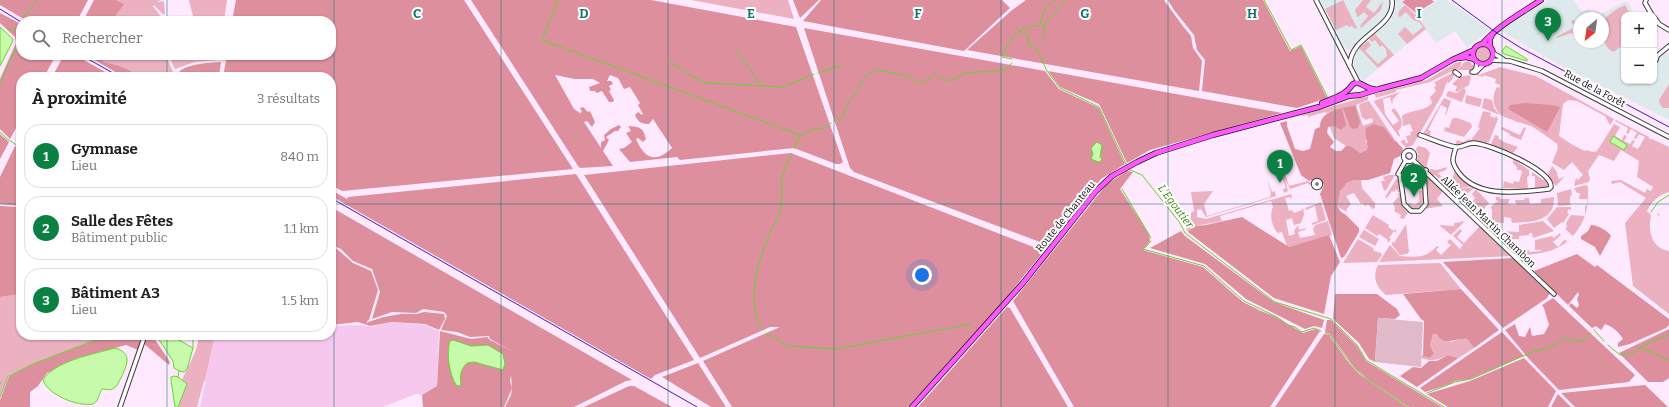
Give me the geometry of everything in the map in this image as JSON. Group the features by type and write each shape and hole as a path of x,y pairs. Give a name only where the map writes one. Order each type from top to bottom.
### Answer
{"main road":[{"path":"1482,44 1488,36 1507,21 1541,0"},
{"path":"1490,46 1482,44 1476,46 1474,50 1476,60 1484,64 1491,60 1493,53 1490,46 1490,39 1494,32"},
{"name":"Route de Chanteau","path":"912,407 1008,301 1099,188 1112,176 1131,164 1185,143 1354,95 1358,96 1379,88 1421,78 1474,50"},
{"name":"Route de Chanteau","path":"1444,66 1460,58 1468,57 1476,60"},
{"name":"Route de Chanteau","path":"1308,109 1344,94 1358,82 1369,89 1379,88"},
{"path":"1362,94 1364,86"},
{"path":"1352,87 1354,95"}],"street":[{"path":"1316,0 1358,82"},
{"path":"1352,87 1354,81 1351,67 1354,50 1389,16 1392,9 1392,0"},
{"path":"1646,0 1645,3 1651,12"},
{"path":"1657,21 1669,30"},
{"path":"1657,56 1669,46"},
{"name":"Rue de la Forêt","path":"1493,53 1510,61 1542,71 1669,137"},
{"path":"1476,60 1476,68 1472,72 1476,72 1484,64"},
{"name":"Rue de la Forêt","path":"1491,60 1510,61"},
{"path":"1455,72 1459,75"},
{"path":"1420,135 1456,148 1473,143 1513,155 1551,182 1551,188 1526,192 1490,190 1477,187 1468,182 1453,165 1452,159 1456,148"},
{"path":"1409,150 1414,153 1413,160 1406,160 1404,154 1409,150"},
{"path":"1406,160 1398,174 1400,175 1404,204 1411,211 1420,211 1426,204 1424,173 1426,170"},
{"name":"Allée Jean Martin Chambon","path":"1413,160 1426,170 1554,294"},
{"path":"120,407 143,340"}],"shaded area":[{"path":"0,0 88,0 80,16 19,16 0,5"},
{"path":"94,0 116,0 124,4 116,16 86,16"},
{"path":"116,0 161,0 157,2 164,1 165,14 163,14 154,5 153,6 160,16 115,16 123,4"},
{"path":"189,0 227,0 225,16 193,16"},
{"path":"236,0 464,0 573,169 342,191 336,188 336,72 224,72 226,60 336,60 336,16 233,16"},
{"path":"471,0 651,0 796,27 843,162 836,164 794,148 680,160 677,157 630,162 619,149 624,148 632,142 626,133 631,131 628,126 638,127 644,132 646,139 643,142 638,138 636,139 643,151 651,157 660,156 672,148 653,119 649,124 642,123 637,119 635,115 638,112 642,115 643,114 638,105 640,103 630,87 624,89 618,78 610,75 607,81 611,81 613,84 609,86 611,90 609,91 614,100 613,102 609,102 602,91 597,93 595,91 590,91 589,87 600,83 593,79 575,79 555,75 574,109 580,113 582,112 580,108 583,107 588,112 590,111 595,122 592,127 587,121 584,122 601,148 601,142 605,140 604,135 619,125 621,127 618,131 615,131 606,137 609,140 603,151 613,166 580,168"},
{"path":"691,0 788,0 794,19"},
{"path":"793,0 819,0 800,18"},
{"path":"821,0 1002,0 1010,8 964,51 803,21"},
{"path":"1026,0 1164,0 1191,36 1193,48 1202,61 1199,91 967,50 1011,11"},
{"path":"1168,0 1263,0 1290,51 1301,46 1327,98 1297,108 1202,91 1205,60 1197,50 1194,35"},
{"path":"1320,0 1389,0 1390,3 1388,13 1384,18 1348,51 1342,43"},
{"path":"1343,0 1357,28 1355,29 1352,26 1348,27 1347,25 1336,30 1325,9"},
{"path":"1363,0 1371,0 1366,7 1374,13 1383,1 1381,10 1361,28 1360,26 1368,16 1364,12 1358,17 1355,10"},
{"path":"1395,0 1402,0 1401,2 1416,15 1438,0 1447,0 1490,30 1467,48 1455,31 1436,43 1425,29 1362,82 1354,67 1354,59 1357,51 1391,19 1395,11"},
{"path":"1405,0 1432,0 1434,2 1416,13 1402,2"},
{"path":"1548,0 1574,0 1582,12 1573,12 1573,48 1609,48 1609,12 1606,12 1627,1 1633,12 1621,12 1621,84 1657,84 1657,50 1660,55 1665,51 1669,55 1669,120 1556,63 1501,31 1519,17 1521,18 1524,14"},
{"path":"1405,5 1416,15 1426,29 1407,44 1398,34 1405,27 1413,35 1423,27 1419,22 1413,20 1406,12 1400,17 1398,16 1399,11"},
{"path":"1625,5 1629,12 1621,12 1621,48 1614,52 1608,48 1609,15"},
{"path":"1588,9 1590,12 1582,12"},
{"path":"0,13 16,21 16,43 15,37 0,23"},
{"path":"0,27 13,39 0,66"},
{"path":"804,28 1045,71 1059,89 1099,108 1125,164 1101,179 1048,245 854,172 850,168"},
{"path":"1573,28 1573,34 1572,33 1557,38 1556,37"},
{"path":"1375,34 1394,55 1378,68 1359,48 1368,41 1371,45 1365,51 1378,64 1387,56 1386,49 1382,45 1380,47 1375,40 1372,42 1369,39"},
{"path":"16,43 16,60 53,60 47,72 16,72 16,128 10,139 0,129 0,79"},
{"path":"1506,46 1527,59 1527,61 1504,54 1502,51"},
{"path":"1480,47 1486,47 1490,51 1490,57 1486,61 1480,61 1476,57 1476,51"},
{"path":"61,60 84,60 105,72 55,72"},
{"path":"95,60 103,60 103,62 122,67 132,72 115,72"},
{"path":"103,60 168,60 173,72 132,72 122,67 103,62"},
{"path":"170,60 217,60 195,62 175,69"},
{"path":"1469,61 1474,66 1473,70 1457,70 1464,62"},
{"path":"221,62 220,72 179,72 187,67 198,64"},
{"path":"1457,62 1462,62 1456,70 1430,82 1396,90 1396,92 1375,98 1376,97 1374,94 1427,80"},
{"path":"1500,67 1536,76 1614,119 1610,125 1605,116 1577,101 1568,100 1563,104 1559,136 1585,151 1597,151 1614,124 1620,127 1615,136 1622,140 1624,135 1627,136 1624,141 1630,144 1633,140 1635,141 1632,146 1638,149 1645,137 1639,134 1636,139 1634,138 1637,133 1631,129 1628,134 1626,133 1628,128 1615,121 1616,120 1649,137 1649,139 1669,147 1669,192 1656,199 1647,211 1651,215 1650,227 1652,238 1658,246 1669,251 1669,314 1633,286 1625,223 1646,198 1620,182 1612,184 1611,181 1621,180 1645,193 1647,189 1651,191 1653,187 1637,177 1639,161 1621,150 1614,161 1599,155 1588,171 1590,179 1589,182 1574,186 1576,178 1578,180 1583,175 1572,162 1564,170 1552,163 1558,148 1557,144 1531,126 1501,115 1496,109 1494,102 1495,91 1500,85 1495,83 1496,79 1484,75 1483,77 1473,74 1477,73 1479,75"},
{"path":"1048,71 1282,113 1150,150 1127,163 1099,104 1060,87"},
{"path":"1452,73 1454,74 1453,78 1449,83 1447,82 1442,95 1413,145 1406,148 1401,142 1402,140 1405,140 1406,143 1408,143 1406,136 1411,135 1410,132 1413,131 1410,124 1403,126 1402,116 1429,106 1432,103 1430,97 1436,91 1434,87 1436,86 1435,83 1433,83"},
{"path":"1471,76 1469,85 1457,92 1455,91 1457,87 1452,84 1460,77"},
{"path":"1669,84 1669,108 1663,108 1659,100"},
{"path":"1464,88 1466,91 1462,102 1446,96 1448,91 1457,93"},
{"path":"1400,92 1393,99 1392,105 1390,97 1383,99 1385,114 1393,125 1399,121 1391,110 1394,108 1400,117 1402,125 1398,131 1399,137 1374,102"},
{"path":"1466,95 1482,99 1480,107 1465,103"},
{"path":"1368,96 1368,100 1356,105 1363,126 1373,122 1372,118 1365,120 1362,118 1359,106 1360,104 1369,101 1395,140 1384,127 1374,124 1368,128 1366,142 1368,144 1367,150 1360,153 1351,146 1346,146 1334,138 1330,127 1334,125 1343,109 1350,127 1355,105 1308,117 1308,115 1302,115"},
{"path":"1444,98 1451,101 1446,115 1447,108 1441,105 1428,130 1431,131 1429,137 1423,134"},
{"path":"1484,98 1492,100 1494,108 1500,115 1482,108"},
{"path":"1525,103 1560,107 1547,132 1508,109 1510,105"},
{"path":"1355,105 1360,122 1358,128 1353,129 1350,127 1342,109 1346,125 1341,130 1334,126 1328,127 1327,133 1334,142 1330,147 1336,151 1341,151 1346,146 1351,146 1360,153 1367,150 1366,128 1374,124 1384,127 1403,149 1400,156 1394,159 1390,173 1368,180 1354,180 1347,183 1340,191 1337,206 1341,212 1359,228 1359,232 1344,257 1341,258 1320,194 1324,185 1318,178 1309,181 1301,175 1280,123 1287,121 1287,126 1295,149 1303,151 1310,149 1315,129 1320,127 1321,121 1327,114 1338,109"},
{"path":"1483,111 1491,113 1490,116 1495,118 1496,116 1498,119 1489,142 1472,142 1455,146 1457,140 1463,142 1469,139 1471,140 1480,128 1478,127"},
{"path":"1454,118 1471,123 1472,127 1464,137 1444,131 1445,127 1449,128 1452,119"},
{"path":"1502,127 1520,135 1524,127 1526,128 1521,140 1509,135 1510,134 1501,129"},
{"path":"0,134 9,142 0,159"},
{"path":"1495,135 1499,136 1498,138 1504,142 1518,147 1513,153 1492,145 1491,144"},
{"path":"1613,136 1627,145 1624,150 1610,142"},
{"path":"1097,142 1102,145 1100,157 1102,159 1098,162 1091,159 1093,154 1091,148"},
{"path":"15,146 16,206 0,204 0,177"},
{"path":"1419,146 1426,148 1430,153 1426,168 1417,160 1418,154 1416,150"},
{"path":"791,153 1044,251 1001,304 908,407 732,407 703,361 780,327 770,327 700,358 584,175"},
{"path":"1513,159 1529,170 1529,176 1527,177 1528,189 1503,188 1504,181 1513,184 1514,181 1519,182 1522,172 1521,170 1517,170 1517,167 1513,163"},
{"path":"1552,166 1558,174 1559,179 1565,176 1556,186 1547,176"},
{"path":"1447,167 1446,170 1438,173 1448,184 1451,181 1454,188 1448,192 1445,189 1447,187 1435,175 1433,176 1428,171 1429,169 1437,170"},
{"path":"1455,169 1467,184 1474,187 1455,188 1452,181"},
{"path":"1127,171 1133,172 1120,189 1149,234 1150,241 1143,250 1203,267 1243,302 1274,316 1303,333 1315,329 1320,331 1270,407 1074,407 1013,301 1107,184"},
{"path":"1532,172 1549,183 1548,187 1533,189 1535,187 1535,176 1532,176"},
{"path":"1285,173 1289,186 1308,181 1312,184 1309,185 1308,183 1290,189 1285,179 1288,191 1284,193 1283,189 1286,188 1279,174"},
{"path":"576,174 694,360 655,375 651,379 336,199 336,193 347,199 348,197"},
{"path":"1426,174 1443,191 1437,199 1443,206 1424,209 1427,205 1427,199 1429,199"},
{"path":"1395,175 1384,191 1381,181 1385,181 1383,177"},
{"path":"1398,177 1400,192 1396,189 1394,192 1392,191 1387,198 1385,197 1397,178"},
{"path":"1267,179 1272,192 1275,191 1276,196 1206,217 1201,209 1197,210 1197,217 1206,219 1291,194 1291,199 1290,197 1285,198 1289,211 1292,210 1294,213 1302,210 1303,207 1304,215 1301,223 1294,225 1292,218 1286,220 1289,236 1295,234 1294,231 1298,225 1299,230 1306,228 1304,231 1298,232 1300,238 1315,235 1313,229 1315,225 1328,221 1332,235 1289,247 1287,246 1282,232 1278,233 1273,224 1271,214 1273,207 1271,201 1220,216 1222,221 1195,226 1188,232 1185,227 1191,221 1191,213 1194,211 1191,192 1213,191 1204,204 1207,216 1270,197 1271,193"},
{"path":"1354,180 1361,180 1362,188 1375,203 1375,208 1372,209 1368,204 1365,206 1363,203 1361,204 1354,193 1346,196 1351,204 1346,210 1347,212 1336,206 1338,197 1343,187"},
{"path":"1586,185 1588,187 1588,194 1587,207 1585,215 1587,199 1579,199 1580,193 1577,193 1574,188"},
{"path":"1474,188 1461,199 1462,200 1460,203 1455,189"},
{"path":"1476,189 1489,203 1479,214 1470,205 1475,198 1472,194"},
{"path":"1571,189 1572,195 1570,196 1570,204 1572,205 1558,206 1557,193"},
{"path":"1419,191 1424,191 1424,203 1420,208 1412,209 1405,203 1415,205 1419,201"},
{"path":"1400,193 1403,207 1408,212 1404,219 1400,218 1401,215 1394,211 1395,208 1393,203 1399,196 1397,194"},
{"path":"1496,197 1500,197 1500,199 1510,199 1508,204 1516,205 1515,200 1524,200 1525,198 1529,198 1530,204 1541,203 1541,199 1554,197 1551,211 1540,219 1512,223 1511,218 1504,217 1504,223 1481,223 1478,219 1482,221 1492,221 1492,209 1490,208 1496,202 1499,202 1496,200"},
{"path":"1321,202 1326,220 1312,225 1312,223 1318,221 1315,206 1306,210 1305,208"},
{"path":"0,206 16,207 16,295 0,297"},
{"path":"1557,207 1571,207 1571,210 1569,209 1567,213 1569,214 1563,223 1562,222 1554,228 1547,219"},
{"path":"336,210 632,380 626,381 574,407 505,407 511,395 512,388 504,407 423,407 422,395 437,386 440,331 471,339 487,337 490,340 512,351 490,339 489,336 470,337 457,332 441,330 447,316 444,312 423,309 416,313 392,312 372,319 380,292 372,269 353,261 341,249 336,247"},
{"path":"1373,215 1389,225 1388,227 1394,231 1389,238 1391,239 1389,242 1387,242 1388,240 1379,234 1377,236 1365,228"},
{"path":"1571,215 1585,216 1578,230 1573,236 1565,229 1567,227 1566,223"},
{"path":"1242,217 1289,247 1329,235 1340,262 1331,276 1324,314 1274,298 1188,232 1195,226"},
{"path":"1461,221 1464,222 1451,235 1439,225 1454,226 1454,223"},
{"path":"1543,221 1554,231 1533,238 1532,233 1529,233 1529,235 1519,236 1519,239 1498,239 1494,236 1500,234 1500,231 1519,232 1519,225"},
{"path":"1406,224 1409,252 1407,254 1400,255 1392,245 1392,242 1394,243"},
{"path":"1591,225 1597,226 1608,232 1611,236 1600,256 1595,247 1581,239 1581,236 1588,231"},
{"path":"1480,226 1512,256 1379,262 1390,245 1400,256 1416,257 1429,253 1437,246 1439,247 1436,250 1441,255 1451,245 1447,242 1450,239 1460,249 1463,245 1453,236 1460,229 1462,231 1457,237 1464,243"},
{"path":"1364,230 1379,239 1375,246 1359,237"},
{"path":"1181,231 1185,236 1274,302 1324,320 1322,328 1314,326 1305,329 1246,299 1205,264 1150,248"},
{"path":"1560,233 1561,235 1553,242 1558,247 1565,239 1567,242 1557,248 1546,252 1523,255 1522,250 1529,250 1529,252 1541,251 1535,250 1535,240 1552,236 1554,238"},
{"path":"1358,239 1373,248 1374,251 1381,253 1382,255 1377,262 1343,263"},
{"path":"336,249 353,263 371,271 378,290 369,320 366,324 384,317 424,312 444,314 445,319 439,330 425,324 391,322 370,326 358,322 336,324"},
{"path":"1577,254 1595,267 1597,265 1669,319 1669,325 1666,328 1630,344 1618,347 1618,343 1623,339 1613,328 1605,324 1601,330 1596,326 1592,328 1569,306 1571,303 1577,308 1579,305 1577,299 1579,295 1578,292 1568,305 1534,271"},
{"path":"1513,258 1550,293 1547,298 1503,328 1443,262"},
{"path":"1440,263 1461,289 1386,295 1376,282 1375,274 1378,265"},
{"path":"1461,289 1499,330 1474,348 1467,339 1448,341 1440,339 1437,335 1433,334 1430,345 1434,353 1430,358 1423,356 1424,321 1403,294"},
{"path":"1335,294 1377,294 1397,309 1400,315 1395,319 1378,318 1375,362 1369,359 1359,343 1333,319"},
{"path":"16,295 16,340 95,340 8,375 0,396 0,297"},
{"path":"1553,298 1635,375 1629,382 1559,390 1528,358 1505,330 1515,324 1519,336 1525,337 1530,327 1532,336 1544,334 1549,325 1542,305"},
{"path":"1007,307 1010,308 1068,407 918,407"},
{"path":"1378,318 1423,322 1421,367 1375,362"},
{"path":"1327,320 1331,320 1357,346 1366,361 1442,407 1409,407 1367,379 1355,368 1330,334 1325,332"},
{"path":"388,322 425,325 439,331 437,386 422,395 416,394 383,407 200,407 214,340 336,340 336,326 361,325 371,327"},
{"path":"1669,329 1669,378 1663,382 1648,382 1619,353"},
{"path":"1502,332 1524,356 1470,379 1455,381 1425,392 1420,388"},
{"path":"1324,334 1329,335 1346,359 1360,375 1407,407 1275,407"},
{"path":"1433,334 1451,342 1463,338 1467,339 1474,348 1457,359 1448,355 1435,360 1421,358 1422,355 1430,358 1434,352 1430,345"},
{"path":"96,340 141,340 138,350 126,345 77,358 47,373 38,386 30,392 30,407 0,407 0,400 9,376 33,364"},
{"path":"144,340 155,340 170,362 169,365 143,343"},
{"path":"159,340 179,340 193,348 187,369 184,372 174,368 173,361"},
{"path":"198,340 214,340 205,381 197,407 177,407 187,384 182,380 195,353"},
{"path":"453,340 471,346 488,345 503,354 505,364 503,370 474,362 467,363 461,373 461,385 456,385 448,357 450,341"},
{"path":"115,348 121,350 126,356 127,360 125,369 116,386 113,389 102,389 97,401 93,404 80,404 64,399 51,390 43,380 48,373 65,363"},
{"path":"1448,355 1457,359 1417,387 1400,376 1413,367 1421,368 1429,361 1437,361"},
{"path":"1524,358 1556,391 1548,407 1448,407 1427,394 1470,381"},
{"path":"698,363 726,407 711,407 662,377"},
{"path":"171,377 178,377 187,384 178,407 175,407 171,380"},
{"path":"1645,385 1668,407 1575,407 1561,393"},
{"path":"629,386 634,386 672,407 584,407"},
{"path":"1558,394 1571,407 1551,407"}],"waterway":[{"path":"24,16 38,0"},
{"path":"558,0 542,40 800,135"},
{"name":"L'Egoutier","path":"1012,59 1002,57 1008,43 1019,31 1040,25 1045,8 1055,0"},
{"path":"1042,27 1066,0"},
{"path":"1264,0 1291,50 1301,45 1328,98"},
{"path":"1043,38 1045,25"},
{"path":"7,28 13,31 16,28"},
{"name":"L'Egoutier","path":"1020,31 1029,37 1028,42 1030,46 1037,49 1047,71 1060,88 1099,107 1127,166"},
{"path":"0,83 16,48"},
{"path":"736,50 761,85"},
{"path":"669,61 693,77 706,83 783,87 814,74"},
{"path":"938,77 948,81 967,73 1005,70 1012,63"},
{"path":"818,73 838,66 842,67"},
{"path":"834,121 843,116 847,105 869,73 879,70 904,75 916,82 926,81 935,74"},
{"path":"794,149 800,135 818,128 822,129 831,123"},
{"path":"0,132 16,145"},
{"path":"764,330 758,320 755,309 755,282 761,255 780,211 782,202 782,178 791,154"},
{"name":"L'Egoutier","path":"1128,169 1142,175 1180,223 1185,233 1275,302 1331,319 1357,345 1366,360 1444,407"},
{"path":"1122,189 1151,238"},
{"path":"1651,212 1658,202 1669,195"},
{"path":"1145,248 1151,241"},
{"path":"1143,249 1204,266 1244,301 1277,317 1288,325 1295,327 1302,332 1314,328 1321,331"},
{"path":"766,333 787,346 836,349 971,324"},
{"path":"1594,330 1604,341"},
{"path":"1325,333 1330,335 1362,376 1408,407"},
{"path":"1427,393 1455,382 1471,379 1532,352 1551,347 1564,339 1581,342 1591,333"},
{"path":"1608,345 1620,355 1625,355 1635,352 1644,345 1669,335"},
{"path":"0,397 8,376 33,364 95,340"},
{"path":"192,340 193,348"},
{"path":"1642,348 1669,360"},
{"path":"178,377 179,371"}],"railway":[{"path":"1452,0 1494,31 1521,48 1669,127"},
{"path":"0,9 16,19"},
{"path":"90,60 111,72"},
{"path":"336,201 697,407"}],"place":[{"name":"Bâtiment A3","path":"1548,41"},
{"name":"Gymnase","path":"1280,183"},
{"name":"Salle des Fêtes","path":"1414,197"}]}
